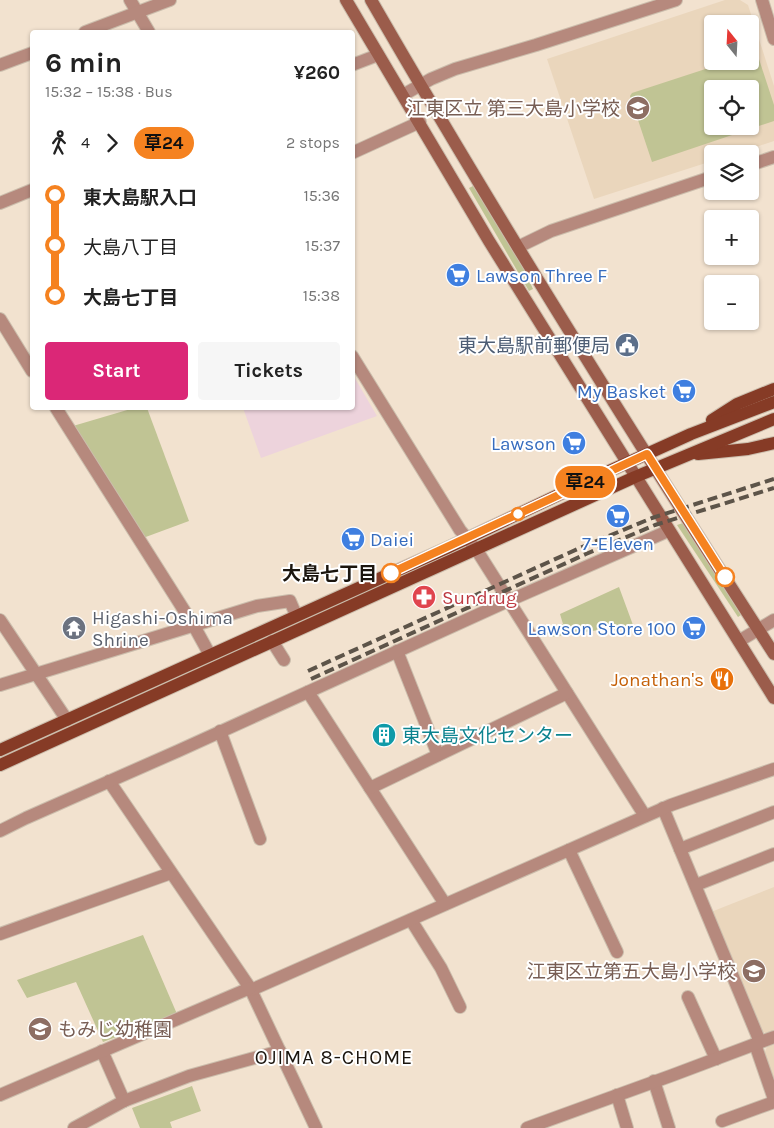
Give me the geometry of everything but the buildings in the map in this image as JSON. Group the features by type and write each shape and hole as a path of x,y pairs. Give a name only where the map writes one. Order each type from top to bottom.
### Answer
{"main road":[{"path":"346,0 489,241 774,698"},
{"path":"371,0 518,247 774,654"},
{"path":"691,434 737,404 774,389"},
{"path":"0,750 691,434 774,402"},
{"path":"0,765 635,476 774,419"},
{"path":"687,455 720,453 774,443"}],"street":[{"path":"130,0 149,30"},
{"path":"90,30 170,0"},
{"path":"403,96 420,85 455,69 676,0"},
{"path":"762,0 774,39"},
{"path":"0,65 30,54"},
{"path":"355,64 378,55"},
{"path":"355,152 420,122"},
{"path":"759,162 774,157"},
{"path":"518,247 551,231 704,180"},
{"path":"0,203 30,191"},
{"path":"0,319 30,368"},
{"path":"355,361 466,538 476,549 646,816"},
{"path":"57,410 210,654"},
{"path":"0,831 668,530"},
{"path":"0,685 257,606 290,602 296,615"},
{"path":"0,620 67,720"},
{"path":"739,641 774,620"},
{"path":"272,642 284,660"},
{"path":"397,651 438,755"},
{"path":"308,692 445,904"},
{"path":"370,788 567,693"},
{"path":"220,731 260,839"},
{"path":"0,1095 411,920 663,808 774,769"},
{"path":"109,782 250,989 316,1128"},
{"path":"663,808 696,885 757,1042 774,1100 722,1120"},
{"path":"680,849 774,812"},
{"path":"569,850 617,952"},
{"path":"696,885 774,854"},
{"path":"0,934 171,872"},
{"path":"411,920 441,968 460,1006"},
{"path":"688,997 716,1059"},
{"path":"526,1128 551,1124 617,1095 774,1037"},
{"path":"102,1051 124,1102"},
{"path":"74,1128 124,1102 189,1076 280,1051"},
{"path":"654,1082 669,1128"},
{"path":"617,1095 627,1128"}],"shaded area":[{"name":"江東区立 第三大島小学校","path":"725,0 740,0 748,5 751,15 704,15 704,70 759,70 759,39 774,86 774,141 759,146 704,145 704,164 594,199 547,59"},
{"path":"355,378 377,416 261,458 244,410 355,410"},
{"name":"江東区立第五大島小学校","path":"774,887 774,1030 766,1033 759,1031 711,912"},
{"path":"774,1044 774,1082 763,1056 767,1047"}],"green space":[{"path":"759,59 774,105 774,121 759,126 759,80 704,80 704,135 732,135 652,162 630,96 632,93 704,69 759,70"},
{"path":"473,186 521,263 533,289 529,291 469,188"},
{"path":"127,410 148,410 189,521 143,538 73,426"},
{"path":"683,523 741,615 738,617 677,525"},
{"path":"619,587 633,625 551,637 545,632 563,624 560,614"},
{"path":"143,935 177,1014 103,1042 76,982 27,998 17,980"},
{"path":"192,1086 201,1111 170,1122 172,1128 140,1128 132,1108"}],"railway":[{"path":"308,671 582,547 652,518 774,479"},
{"path":"311,679 586,554 655,525 774,488"}],"bus line":[{"name":"草24","path":"391,573 647,454 725,577"}],"place":[{"name":"江東区立 第三大島小学校","path":"638,108"},
{"name":"Lawson Three F","path":"458,275"},
{"name":"東大島駅前郵便局","path":"627,345"},
{"name":"My Basket","path":"684,391"},
{"name":"Lawson","path":"574,443"},
{"name":"7-Eleven","path":"618,516"},
{"name":"Daiei","path":"353,539"},
{"name":"大島七丁目","path":"391,573"},
{"name":"Sundrug","path":"424,597"},
{"name":"Higashi-Oshima Shrine","path":"74,628"},
{"name":"Lawson Store 100","path":"694,628"},
{"name":"Jonathan's","path":"722,679"},
{"name":"東大島文化センター","path":"384,735"},
{"name":"江東区立第五大島小学校","path":"754,971"},
{"name":"もみじ幼稚園","path":"40,1029"}],"district":[{"name":"OJIMA 8-CHOME","path":"334,1057"}]}
